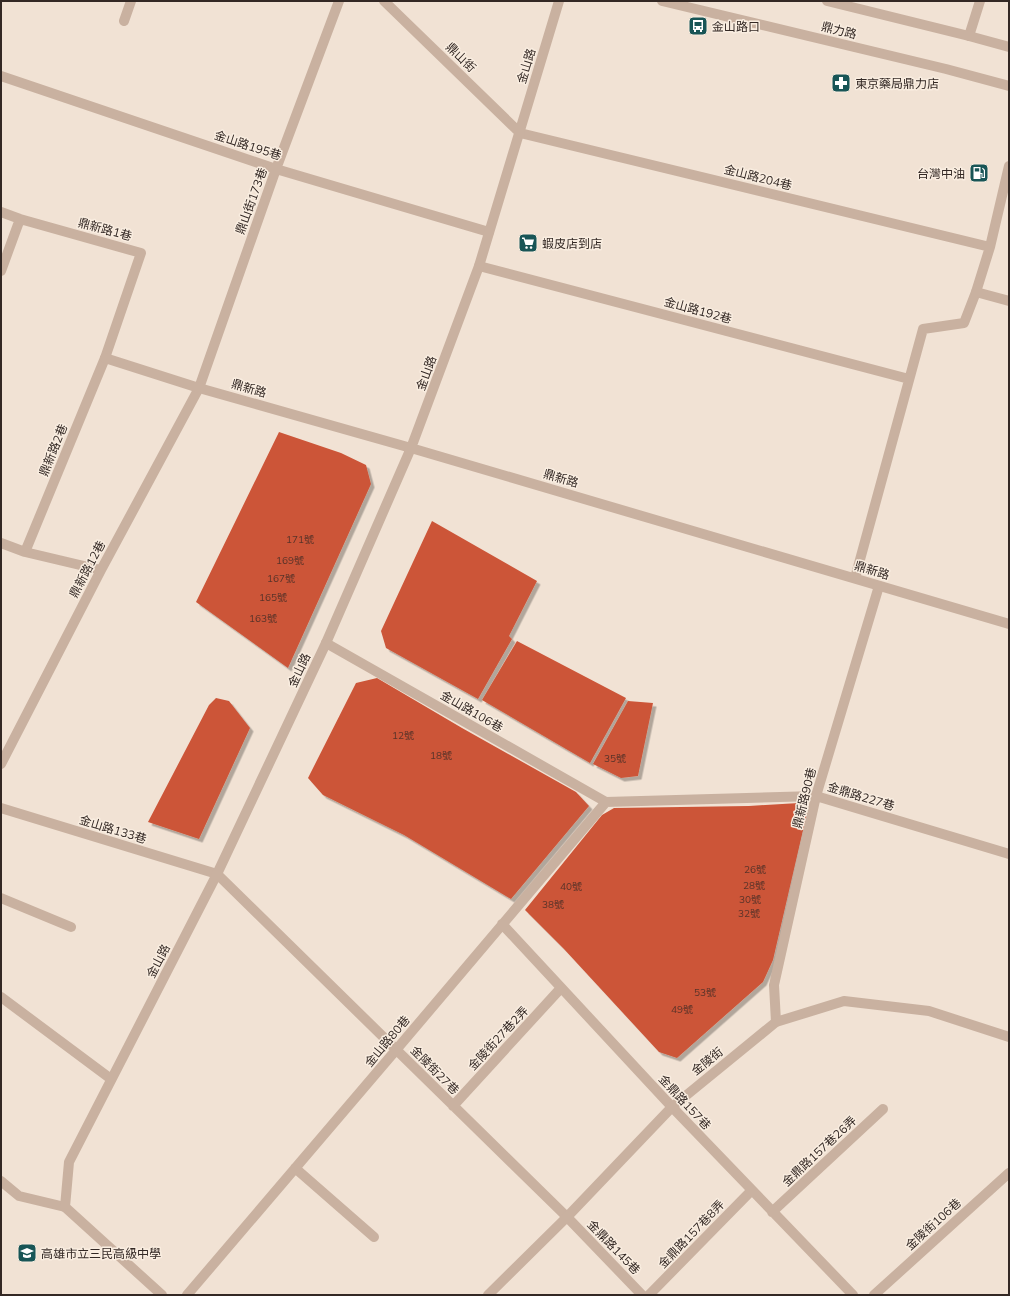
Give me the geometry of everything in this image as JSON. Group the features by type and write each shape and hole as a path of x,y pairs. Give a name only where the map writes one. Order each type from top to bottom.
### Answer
{"street":[{"path":"124,21 131,1"},
{"name":"鼎山街173巷","path":"199,388 276,169 339,1"},
{"name":"鼎山街","path":"384,1 520,132"},
{"name":"金山路","path":"65,1208 69,1162 217,874 326,643 411,448 479,266 559,1"},
{"name":"鼎力路","path":"662,1 946,69 1009,86"},
{"path":"827,1 1009,47"},
{"path":"969,36 980,1"},
{"name":"金山路195巷","path":"1,76 276,169 489,232"},
{"name":"金山路204巷","path":"520,132 990,247"},
{"path":"855,578 923,329 964,323 976,292 990,247 1009,166"},
{"name":"鼎新路1巷","path":"1,212 20,219 142,253 105,358"},
{"path":"1,271 20,219"},
{"name":"金山路192巷","path":"479,266 909,379"},
{"path":"976,292 1009,301"},
{"name":"鼎新路","path":"105,358 199,388 411,448 1009,624"},
{"name":"鼎新路2巷","path":"25,552 105,358"},
{"name":"鼎新路12巷","path":"1,764 101,570 199,388"},
{"path":"1,543 25,552 101,570"},
{"name":"鼎新路90巷","path":"776,1022 774,984 816,796 879,586"},
{"name":"金山路106巷","path":"326,643 606,802"},
{"name":"金鼎路227巷","path":"606,802 816,796 1009,854"},
{"name":"金山路80巷","path":"187,1295 606,802"},
{"name":"金山路133巷","path":"1,808 217,874"},
{"name":"金陵街27巷","path":"217,874 567,1217"},
{"path":"1,898 71,927"},
{"name":"金鼎路157巷","path":"502,924 672,1107 853,1295"},
{"name":"金陵街27巷2弄","path":"453,1106 561,988"},
{"path":"1,997 111,1079"},
{"name":"金陵街","path":"488,1295 567,1217 672,1107 776,1022 844,1000 929,1011 1009,1036"},
{"name":"金鼎路157巷26弄","path":"772,1212 883,1109"},
{"path":"295,1168 374,1237"},
{"name":"金陵街106巷","path":"874,1295 1009,1173"},
{"path":"1,1181 19,1196 65,1208 162,1295"},
{"name":"金鼎路157巷8弄","path":"649,1295 752,1190"},
{"name":"金鼎路145巷","path":"567,1217 642,1295"}],"building":[{"path":"279,432 341,453 366,465 371,484 288,668 196,602"},
{"path":"432,521 537,581 509,636 512,639 478,699 386,648 381,631"},
{"path":"517,641 626,698 590,763 482,700"},
{"path":"377,678 576,792 589,806 511,899 404,835 323,795 308,778 356,683"},
{"path":"216,698 229,701 250,728 199,839 148,822 209,705"},
{"path":"628,701 653,703 638,776 621,778 593,764"},
{"path":"799,803 807,813 773,960 763,982 677,1058 659,1052 564,949 525,910 602,815 614,808 749,806"}],"place":[{"name":"金山路口","path":"698,26"},
{"name":"東京藥局鼎力店","path":"841,83"},
{"name":"台灣中油","path":"979,173"},
{"name":"蝦皮店到店","path":"528,243"},
{"name":"高雄市立三民高級中學","path":"27,1253"}]}
